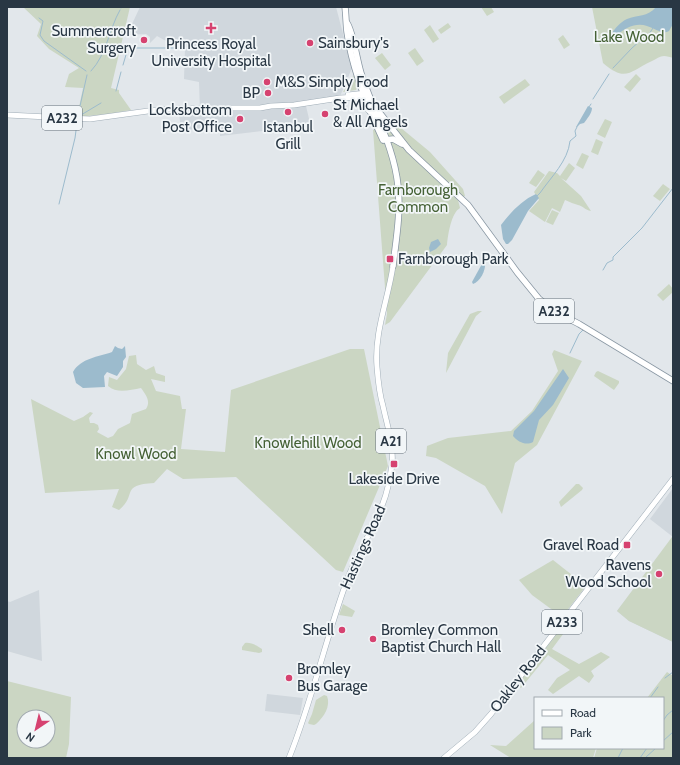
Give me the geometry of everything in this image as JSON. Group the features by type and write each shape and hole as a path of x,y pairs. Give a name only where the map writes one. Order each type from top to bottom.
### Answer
{"highway":[{"name":"A21","path":"344,7 347,23 346,30 360,86 377,115 395,168"},
{"name":"A21","path":"347,23 351,30 365,94 372,102"},
{"name":"A232","path":"372,102 377,115 409,150"},
{"path":"384,139 394,139 395,133"},
{"name":"A21","path":"384,139 390,148 398,186 399,204 393,266"},
{"name":"A232","path":"394,139 409,150 468,205 528,287 544,304 673,381"},
{"path":"390,148 392,142 400,142"}],"main road":[{"path":"352,96 360,86"},
{"name":"A232","path":"7,115 90,119 136,112 183,108 260,108 294,105 365,94"},
{"name":"A232","path":"352,96 377,115"},
{"name":"Hastings Road","path":"288,758 310,701 345,584 355,560 383,504 389,481 392,464 392,444 382,403 376,367 379,330 393,266"},
{"name":"Oakley Road","path":"444,758 475,732 491,714 673,479"}],"shaded area":[{"path":"140,7 336,7 352,68 338,101 306,106 310,123 286,128 220,136 220,126 181,131 179,112 200,111 199,82 184,79 185,48 157,36 150,43 150,37 146,34 129,35 132,24"},
{"path":"673,488 673,537 650,519"},
{"name":"Ravens Wood School","path":"673,537 673,642 629,621 617,611"},
{"path":"39,590 42,661 7,651 7,601 10,602"},
{"path":"267,694 303,698 300,715 265,711"}],"green space":[{"path":"23,7 130,7 111,88 119,90 119,93 131,110 77,117 83,88 65,87 69,74 79,68 49,49 37,36 41,24"},
{"path":"481,7 491,7 494,12 487,16"},
{"name":"Lake Wood","path":"592,7 673,7 673,58 661,56 628,73 617,73 603,63"},
{"path":"448,23 451,27 441,34 438,30"},
{"path":"430,25 439,39 433,43 424,30"},
{"path":"563,35 570,45 564,49 558,39"},
{"path":"415,48 424,61 417,66 408,53"},
{"path":"382,53 391,65 385,70 375,58"},
{"path":"636,74 641,79 630,92 624,87"},
{"path":"354,75 358,86 356,90 343,92"},
{"path":"525,79 530,85 504,104 499,97"},
{"path":"605,119 612,122 605,138 597,134"},
{"name":"Farnborough Common","path":"395,123 430,152 463,189 465,196 458,200 460,208 454,214 452,219 447,245 390,322 385,325 387,314 373,130"},
{"path":"596,139 603,142 598,155 591,152"},
{"path":"582,153 589,156 583,169 576,165"},
{"path":"569,163 575,168 566,181 561,178 581,196 591,211 565,200 560,212 552,208 545,222 529,211 539,200 534,192 549,171 557,173 560,176"},
{"path":"538,170 545,175 536,187 529,183"},
{"path":"663,184 670,189 660,201 653,196"},
{"path":"552,210 559,213 553,225 546,222"},
{"path":"669,284 673,289 673,292 663,301 657,295"},
{"path":"482,311 476,316 446,373 448,353 470,314"},
{"name":"Knowlehill Wood","path":"350,349 364,349 388,466 343,572 336,570 236,477 183,479 167,469 154,483 143,484 133,488 125,505 119,510 112,507 119,489 45,493 31,399 74,421 90,412 93,413 89,418 90,423 98,425 99,429 97,432 108,438 113,436 118,429 130,423 132,414 146,409 148,403 145,393 141,388 119,391 108,386 109,377 117,380 126,369 129,356 136,355 137,364 146,370 154,366 156,373 165,376 165,382 151,379 156,391 180,396 182,409 186,409 181,449 225,452 231,390"},
{"path":"554,350 582,361 537,445 515,463 502,514 485,486 436,458 426,456 427,446 448,438 511,431 532,411 558,371 552,354"},
{"path":"598,371 619,381 614,390 594,376"},
{"path":"576,484 579,484 583,488 582,490 561,507 559,502"},
{"name":"Ravens Wood School","path":"672,537 673,642 629,621 617,611"},
{"path":"553,560 586,586 562,617 532,595 519,580"},
{"path":"343,604 355,611 352,617 339,615"},
{"path":"564,624 569,626 552,649 579,664 601,652 610,657 591,671 594,676 589,683 579,676 553,694 548,690 557,678 570,670 548,655 521,688 517,685"},
{"path":"245,643 250,643 262,649 262,652 259,653 242,650"},
{"path":"667,672 673,676 673,758 594,758 597,749 664,749 664,697 648,697"},
{"path":"7,681 71,697 69,744 66,758 7,758"},
{"path":"324,695 327,696 328,700 326,711 316,724 309,724 308,723 316,700"},
{"path":"534,721 534,749 596,749 593,758 511,758 490,745 506,746"}],"water":[{"path":"656,7 673,7 673,24 669,31 661,32 647,26 634,25 623,30 614,41 611,41 611,34 622,22 627,19 650,13"},
{"path":"588,106 592,108 589,116 584,123 576,127"},
{"path":"536,194 539,198 528,211 512,240 506,244 503,239 501,225 517,207"},
{"path":"438,239 441,244 430,252 429,248 431,242"},
{"path":"483,262 485,263 485,266 483,272 478,281 473,284 472,282"},
{"path":"115,346 122,349 125,346 126,357 123,361 123,367 117,376 107,372 104,376 105,387 83,388 76,383 73,372 76,367 85,361 112,352"},
{"path":"563,369 569,378 553,405 539,420 533,442 528,444 520,442 513,436 514,431 534,411"}],"waterway":[{"path":"91,71 101,57 120,10"},
{"path":"39,18 43,21 40,35 44,41 86,71"},
{"path":"613,68 632,48 640,41 645,40 653,28"},
{"path":"123,65 128,48 176,48 184,46"},
{"path":"116,91 121,72"},
{"path":"593,99 609,74"},
{"path":"78,115 87,75"},
{"path":"81,115 101,103"},
{"path":"59,204 75,138 77,123"},
{"path":"537,196 563,162 569,148 570,141 576,136 575,131 577,127"},
{"path":"603,270 607,263 613,260 613,257 642,228 673,188"},
{"path":"570,353 579,334 583,330"},
{"path":"665,678 673,672"},
{"path":"651,697 658,687"},
{"path":"664,720 673,710"},
{"path":"664,740 673,732"},
{"path":"618,758 622,749"},
{"path":"640,758 646,749"},
{"path":"645,758 655,749"}],"place":[{"name":"Princess Royal University Hospital","path":"211,28"},
{"name":"Summercroft Surgery","path":"144,40"},
{"name":"Sainsbury's","path":"310,43"},
{"name":"M&S Simply Food","path":"267,82"},
{"name":"BP","path":"268,93"},
{"name":"Istanbul Grill","path":"288,112"},
{"name":"St Michael & All Angels","path":"325,114"},
{"name":"Locksbottom Post Office","path":"240,119"},
{"name":"Farnborough Park","path":"390,259"},
{"name":"Lakeside Drive","path":"394,464"},
{"name":"Gravel Road","path":"627,545"},
{"name":"Ravens Wood School","path":"659,574"},
{"name":"Shell","path":"342,630"},
{"name":"Bromley Common Baptist Church Hall","path":"373,639"},
{"name":"Bromley Bus Garage","path":"289,678"}],"park label":[{"name":"Knowl Wood","path":"136,454"}]}
